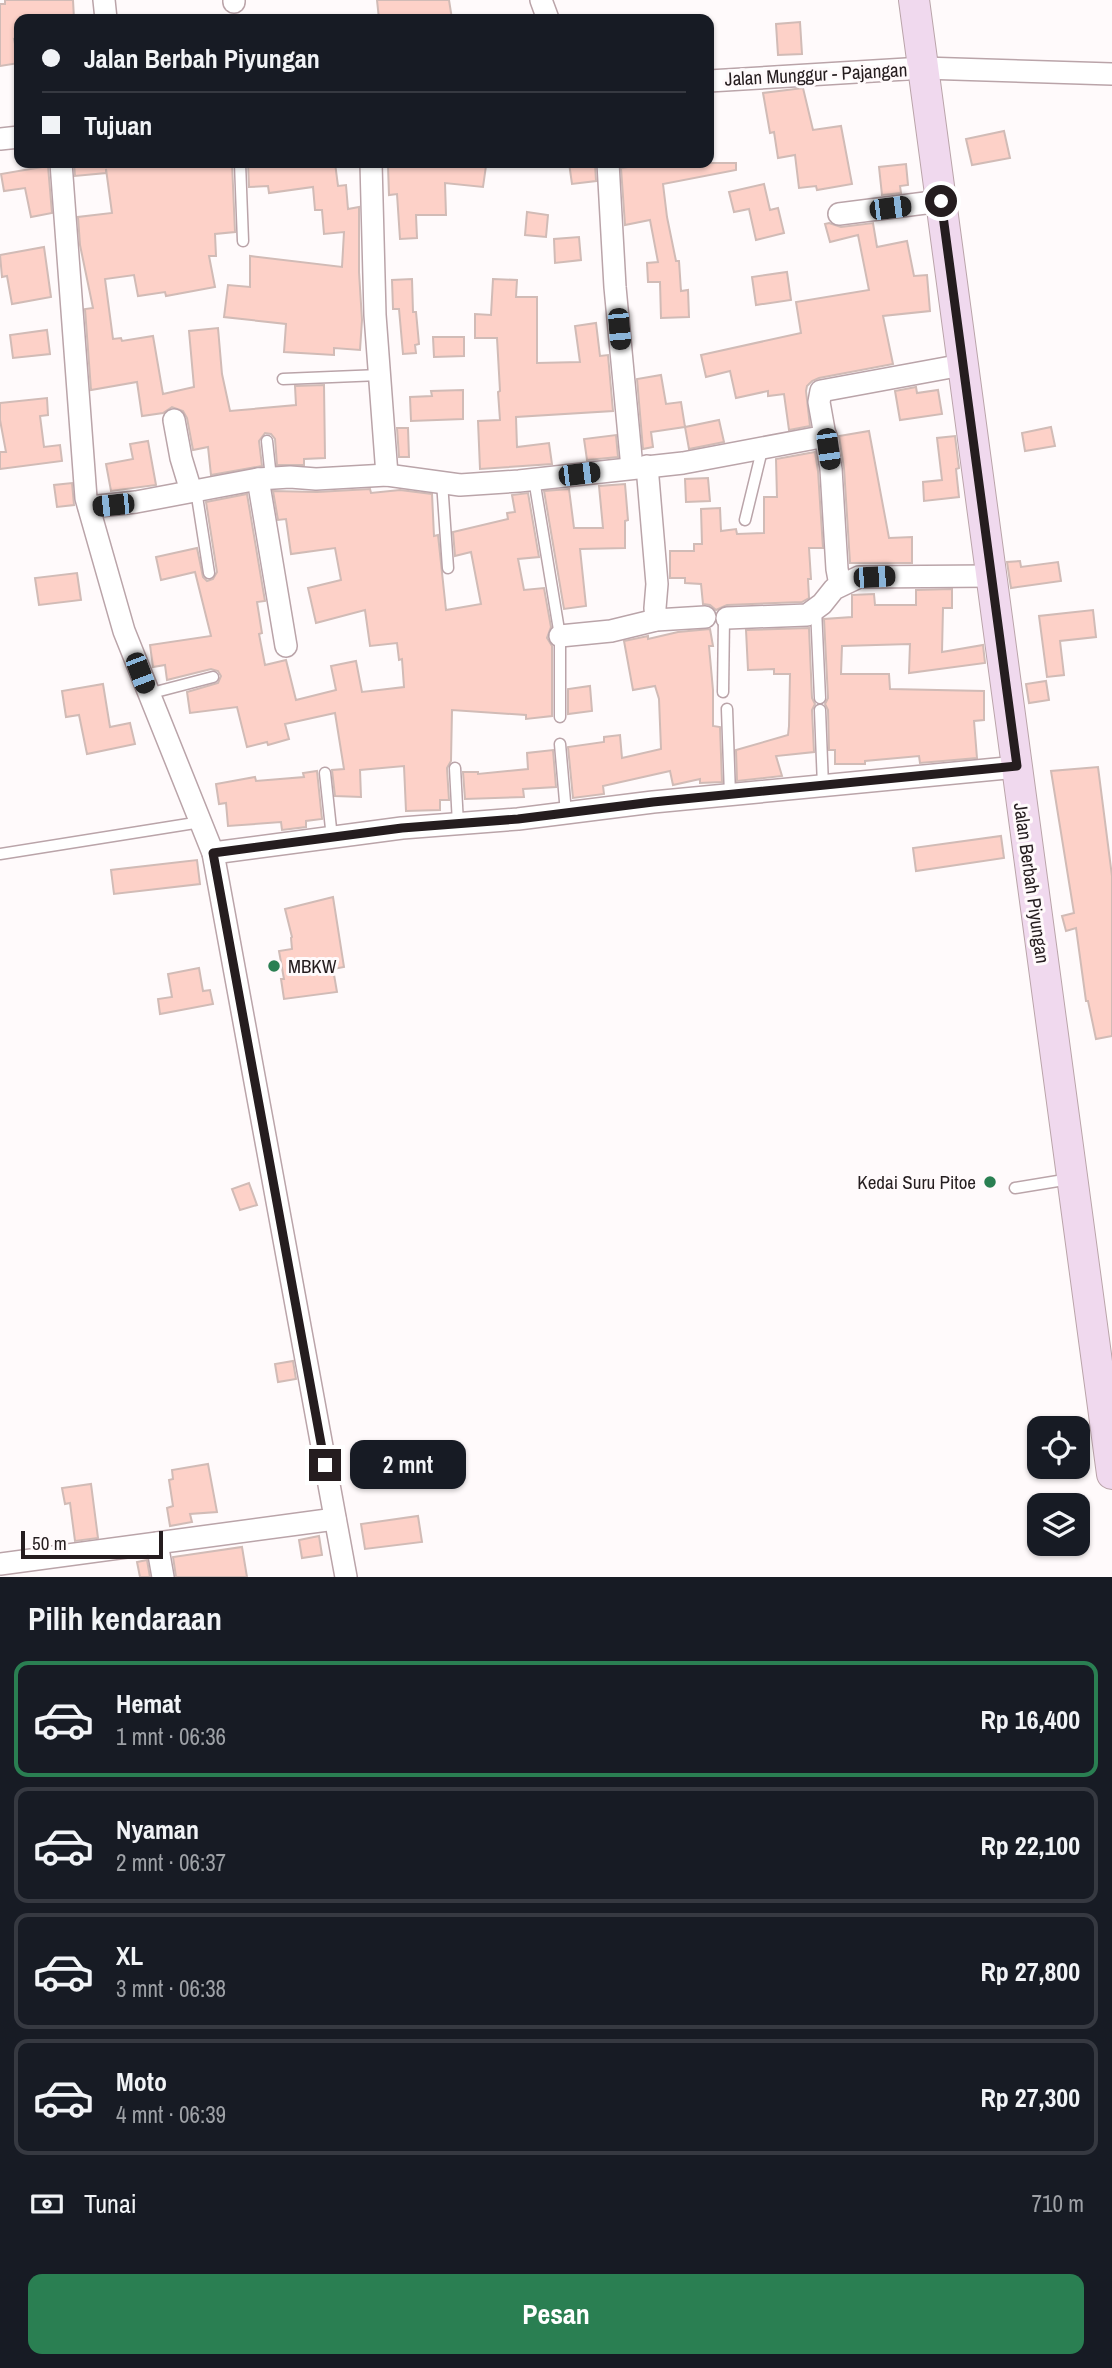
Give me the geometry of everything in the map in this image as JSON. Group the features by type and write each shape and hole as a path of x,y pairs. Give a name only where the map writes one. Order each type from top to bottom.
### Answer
{"street":[{"name":"Jalan Berbah Piyungan","path":"914,0 1112,1474"},
{"name":"Jalan Munggur - Pajangan","path":"714,81 923,68 1112,74"},
{"path":"61,168 86,498 124,631 213,853 346,1577"},
{"path":"371,168 375,316 387,475"},
{"path":"608,168 615,287 657,584 656,620"},
{"path":"839,214 941,201"},
{"path":"840,585 831,469 819,402 821,391 962,365"},
{"path":"174,420 181,458 193,491"},
{"path":"89,507 136,502 264,479 387,475 460,485 534,479 683,463 826,436"},
{"path":"264,479 286,646"},
{"path":"560,636 611,631 656,620 807,615 834,589 859,577 991,576"},
{"path":"213,853 402,828 1017,766"},
{"path":"0,1563 335,1519"},
{"path":"157,1542 163,1577"}],"lane":[{"path":"240,168 243,241"},
{"path":"284,379 380,376"},
{"path":"264,479 267,441"},
{"path":"745,520 764,446"},
{"path":"534,479 560,636 560,717"},
{"path":"442,482 448,568"},
{"path":"193,491 209,573"},
{"path":"816,609 823,786"},
{"path":"719,618 723,692"},
{"path":"148,694 213,677"},
{"path":"727,709 730,795"},
{"path":"560,744 566,813"},
{"path":"455,768 458,824"},
{"path":"325,773 332,838"},
{"path":"0,854 201,822"},
{"path":"1015,1188 1072,1178"}],"building":[{"path":"5,0 73,0 74,14 14,14 14,64 0,66 0,4 5,4"},
{"path":"377,0 449,0 451,14 378,14"},
{"path":"800,22 802,54 778,55 776,24"},
{"path":"803,88 813,130 841,126 852,184 817,190 816,186 799,188 795,155 778,158 774,132 770,133 763,93"},
{"path":"1004,131 1010,158 972,165 966,139"},
{"path":"714,163 736,163 736,170 663,184 676,261 679,261 681,291 688,290 689,317 661,318 660,282 648,282 647,263 658,262 650,220 625,225 621,168 714,168"},
{"path":"906,164 908,185 900,186 901,193 882,195 879,167"},
{"path":"48,168 52,213 31,217 25,188 4,191 1,174"},
{"path":"74,168 232,168 235,232 215,234 216,256 209,256 215,287 166,296 165,292 138,296 134,275 105,279 113,339 121,338 122,341 153,336 163,394 194,387 189,331 218,328 222,374 230,411 296,405 295,386 324,385 325,458 304,459 304,465 277,465 275,439 271,434 265,433 259,441 262,466 211,475 208,447 193,450 187,418 183,411 172,407 163,413 142,416 137,382 91,390 85,309 93,308 80,245 78,217 112,213 106,169 106,173 75,176"},
{"path":"248,168 336,168 338,186 346,185 348,209 359,207 362,320 360,350 334,348 334,355 284,352 286,324 224,317 228,285 250,287 250,256 342,267 344,232 324,234 322,210 315,210 313,187 269,193 268,186 249,187"},
{"path":"388,168 486,168 483,187 445,183 446,215 416,215 417,238 400,239 397,194 389,195"},
{"path":"570,168 595,168 596,181 572,184"},
{"path":"764,184 770,210 778,208 784,233 756,240 749,209 734,212 729,192"},
{"path":"527,212 548,215 546,237 525,235"},
{"path":"873,223 877,247 907,241 914,276 927,275 930,311 883,316 893,364 812,381 806,391 810,426 789,430 784,394 768,396 768,391 736,398 730,371 706,377 701,355 801,333 796,302 869,290 858,235 830,242 825,224 841,227"},
{"path":"579,237 581,260 555,263 554,239"},
{"path":"44,247 51,297 12,304 7,276 2,277 0,255"},
{"path":"787,272 791,300 756,305 752,277"},
{"path":"412,279 413,312 416,312 419,344 415,345 416,353 403,354 399,309 393,309 392,280"},
{"path":"493,279 517,280 516,297 537,297 537,363 580,362 575,326 596,323 600,356 608,355 613,411 516,417 517,447 549,443 552,464 480,469 478,421 500,420 497,338 475,338 475,314 491,315"},
{"path":"47,330 50,354 13,358 10,335"},
{"path":"433,337 464,337 464,356 434,357"},
{"path":"661,375 666,404 681,402 685,427 651,432 653,447 643,449 637,379"},
{"path":"916,387 917,393 938,390 942,414 900,420 895,391"},
{"path":"463,390 463,419 411,421 410,397 432,396 431,391"},
{"path":"47,398 48,415 40,416 44,447 60,445 62,461 0,469 0,452 6,452 0,403"},
{"path":"719,420 724,442 689,449 685,427"},
{"path":"1051,427 1055,446 1025,451 1022,433"},
{"path":"397,428 408,428 409,457 399,457"},
{"path":"869,431 889,538 912,537 912,563 850,563 844,468 839,436"},
{"path":"616,435 618,457 587,460 584,439"},
{"path":"955,436 959,497 924,501 923,482 942,480 937,438"},
{"path":"148,441 156,485 111,491 106,464 133,459 130,444"},
{"path":"815,452 823,548 809,548 809,598 802,602 727,605 716,610 703,604 701,584 685,583 685,578 670,578 670,551 694,551 694,544 702,544 701,509 720,508 721,531 736,529 737,534 764,533 764,497 777,497 776,459"},
{"path":"708,478 710,501 686,502 685,479"},
{"path":"72,483 74,505 57,507 54,485"},
{"path":"625,484 628,520 625,521 625,548 580,549 586,606 564,609 544,491 569,489 574,528 603,528 599,486"},
{"path":"370,489 371,493 400,490 432,494 434,536 438,535 446,610 481,604 471,552 455,556 453,532 508,519 507,513 515,512 512,495 528,493 539,557 518,559 524,590 544,588 551,627 547,638 552,646 552,716 526,719 526,715 452,710 451,761 447,768 449,800 440,800 440,810 406,811 404,766 360,770 361,797 335,796 332,770 344,769 335,713 285,724 289,739 247,747 237,707 190,713 187,692 218,683 221,676 218,671 211,669 167,680 165,665 153,667 150,645 211,636 195,572 161,580 156,557 197,548 203,577 207,581 213,579 217,572 206,502 247,494 265,601 257,602 265,665 286,660 296,700 336,690 331,666 356,661 362,692 404,687 402,659 399,660 397,643 370,646 365,610 316,623 308,588 341,580 335,548 291,554 286,519 278,520 273,491"},
{"path":"1020,561 1021,567 1058,562 1061,581 1011,588 1007,562"},
{"path":"77,573 81,600 39,605 35,578"},
{"path":"952,589 952,608 943,608 942,652 983,645 985,663 909,673 910,644 842,646 841,674 889,674 890,689 984,691 984,720 974,721 977,758 920,763 919,756 865,761 865,764 835,764 835,750 829,750 828,710 825,704 828,698 824,619 852,617 852,595 874,594 875,605 916,605 916,590"},
{"path":"1093,610 1096,637 1060,641 1064,675 1047,677 1039,616"},
{"path":"809,628 812,698 815,704 812,710 814,752 776,756 782,776 737,781 736,750 788,735 789,726 790,674 774,674 774,669 748,670 746,630"},
{"path":"710,629 713,646 709,646 713,726 720,727 722,782 700,783 700,779 673,785 670,771 603,786 604,794 573,798 568,747 604,742 604,737 620,735 622,758 661,749 659,699 655,686 633,690 624,641"},
{"path":"1046,681 1049,700 1029,703 1026,684"},
{"path":"103,684 110,727 130,723 135,744 87,754 79,715 66,717 62,691"},
{"path":"590,686 592,711 568,714 568,689"},
{"path":"553,750 556,787 523,789 524,797 465,799 463,772 478,774 528,769 527,753"},
{"path":"1098,767 1112,876 1112,1036 1096,1039 1086,1001 1076,928 1066,931 1062,916 1074,913 1051,771"},
{"path":"317,771 322,819 306,821 306,827 282,830 281,822 228,826 226,803 219,804 216,784 255,777 256,781 304,777 303,773"},
{"path":"1001,836 1004,858 916,871 913,848"},
{"path":"197,860 200,884 114,894 111,870"},
{"path":"333,897 344,967 333,969 337,992 284,999 279,951 292,949 285,909"},
{"path":"199,968 203,991 210,990 213,1004 160,1014 158,999 172,997 168,974"},
{"path":"249,1183 257,1205 240,1210 232,1189"},
{"path":"293,1361 296,1379 278,1382 275,1364"},
{"path":"208,1464 217,1512 190,1514 192,1522 170,1526 167,1508 173,1506 169,1480 173,1479 172,1470"},
{"path":"91,1484 98,1538 75,1541 70,1503 65,1504 62,1488"},
{"path":"418,1516 422,1542 365,1549 361,1524"},
{"path":"319,1536 322,1555 302,1558 299,1540"},
{"path":"242,1547 247,1577 176,1577 173,1557"},
{"path":"147,1560 150,1577 140,1577 137,1562"}],"place":[{"name":"MBKW","path":"274,966"},
{"name":"Kedai Suru Pitoe","path":"990,1182"}],"route":[{"path":"325,1465 213,853 402,828 518,819 653,802 1017,766 941,201"}]}
